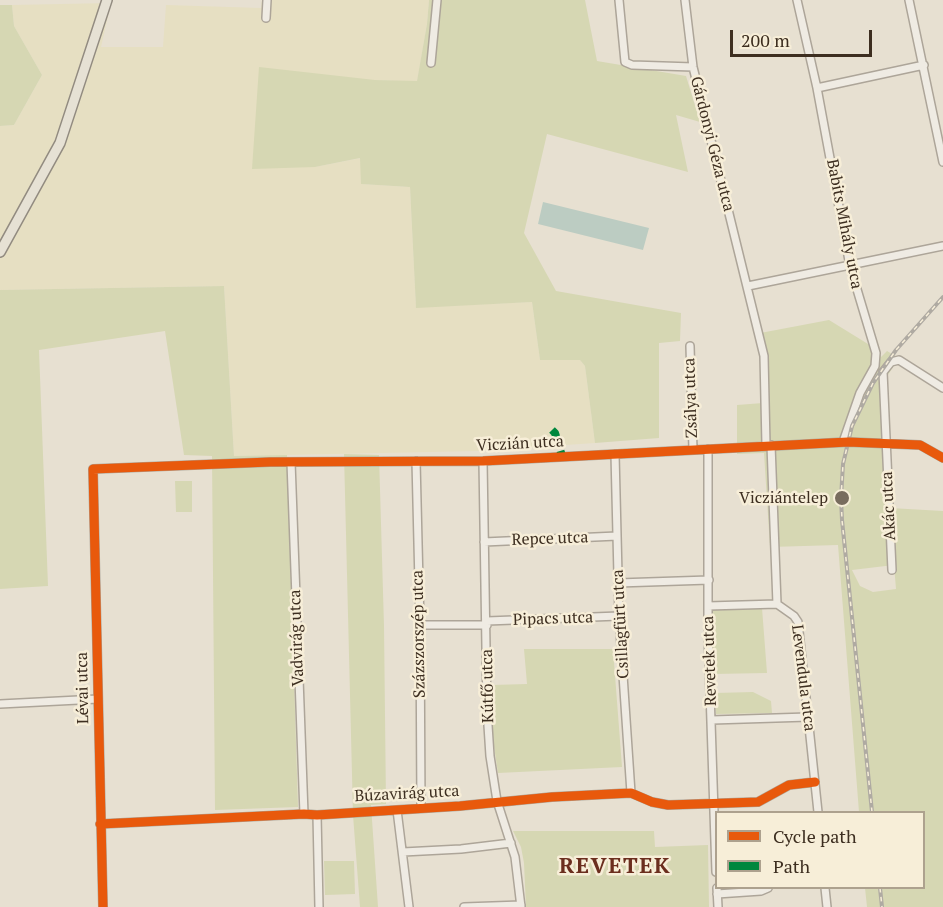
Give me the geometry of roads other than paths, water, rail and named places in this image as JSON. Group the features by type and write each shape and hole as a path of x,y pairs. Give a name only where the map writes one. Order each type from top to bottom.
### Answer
{"main road":[{"path":"0,252 60,143 107,0"}],"street":[{"path":"267,0 267,18"},
{"path":"431,63 437,0"},
{"path":"619,0 626,62 632,65 693,67"},
{"name":"Gárdonyi Géza utca","path":"684,0 693,67 764,357 768,445"},
{"name":"Babits Mihály utca","path":"797,0 817,88 850,266 876,353 875,366 860,393 843,442"},
{"path":"909,0 943,162"},
{"path":"817,88 924,65"},
{"path":"748,286 943,246"},
{"name":"Zsálya utca","path":"690,346 693,450"},
{"name":"Akác utca","path":"892,570 883,372 891,362 899,360 943,388"},
{"name":"Viczián utca","path":"93,469 291,462 483,461 843,442 923,445 943,458"},
{"name":"Levendula utca","path":"768,445 777,604 794,616 798,622 818,811"},
{"name":"Revetek utca","path":"708,449 708,606 715,826"},
{"name":"Csillagfürt utca","path":"615,454 619,616 631,793"},
{"name":"Százszorszép utca","path":"416,461 421,807"},
{"name":"Kútfő utca","path":"483,461 487,710 490,756 497,801 519,877 521,906"},
{"name":"Vadvirág utca","path":"291,462 304,814"},
{"name":"Lévai utca","path":"93,469 103,907"},
{"name":"Repce utca","path":"484,542 617,536"},
{"path":"618,583 709,580"},
{"path":"708,606 777,604"},
{"name":"Pipacs utca","path":"420,624 619,616"},
{"path":"0,704 98,699"},
{"path":"712,720 808,717"},
{"name":"Búzavirág utca","path":"100,824 317,815 631,793 652,802 668,805 758,802 789,785 815,782"},
{"path":"397,810 409,907"},
{"path":"317,815 319,907"},
{"path":"403,852 511,843"},
{"path":"717,907 717,891 761,891 766,889"},
{"path":"825,889 827,907"},
{"path":"464,907 521,906"}],"railway":[{"path":"872,811 842,520 843,464 852,426 873,383 896,350 943,297"},
{"path":"880,889 882,907"}],"place":[{"name":"Vicziántelep","path":"842,498"}],"district":[{"name":"REVETEK","path":"615,867"}]}
